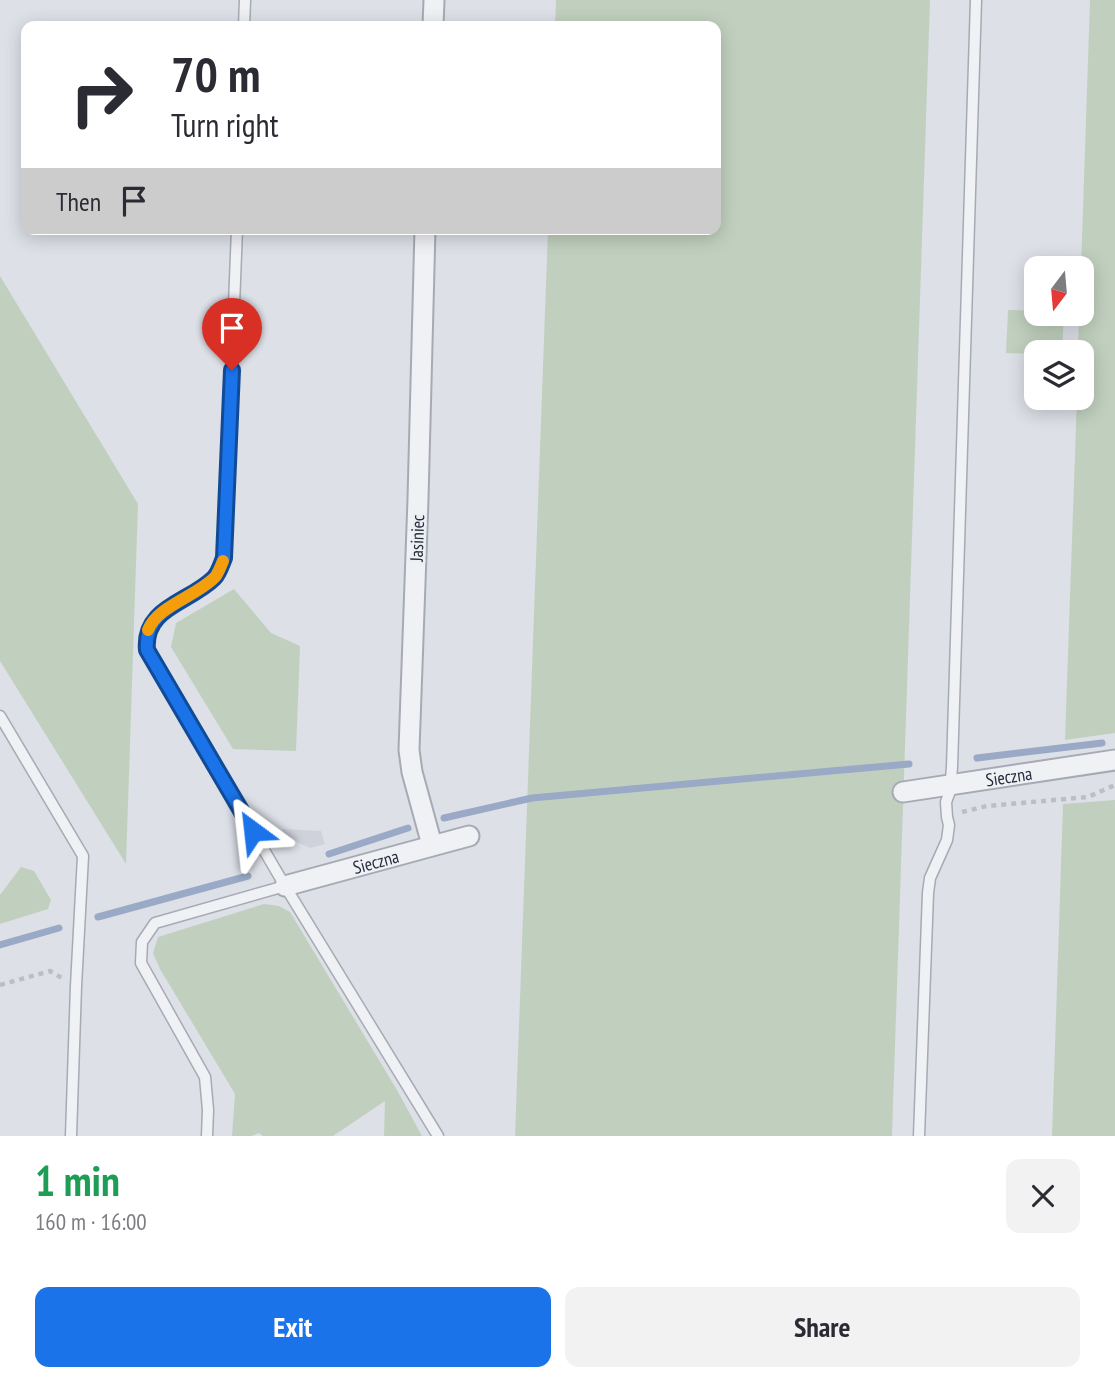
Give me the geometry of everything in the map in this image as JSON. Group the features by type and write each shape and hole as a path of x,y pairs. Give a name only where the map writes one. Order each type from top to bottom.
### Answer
{"street":[{"path":"432,21 434,0"},
{"name":"Jasiniec","path":"425,235 409,750 412,772 432,845"},
{"name":"Sieczna","path":"903,792 1115,760"},
{"name":"Sieczna","path":"285,886 468,836"}],"lane":[{"path":"244,21 245,0"},
{"path":"919,1136 928,893 930,878 947,840 949,825 946,802 951,785 976,0"},
{"path":"237,235 224,558 215,577 157,616 146,637 147,650 285,886 438,1136"},
{"path":"0,716 83,856 71,1136"},
{"path":"207,1136 205,1077 141,963 142,942 155,923 285,886"}],"path":[{"path":"947,817 987,806 1088,797 1115,785"},
{"path":"0,985 50,971 76,986"}],"shaded area":[{"path":"281,829 321,831 325,844 310,848 286,837"}],"green space":[{"path":"556,0 930,0 892,1136 515,1136 548,235 721,235 721,21 555,21"},
{"path":"1090,0 1115,0 1115,733 1065,740 1077,410 1094,410 1094,340 1078,340 1079,326 1094,326 1094,256 1081,256"},
{"path":"0,276 138,504 126,864 0,661"},
{"path":"1008,310 1024,311 1024,326 1063,326 1063,340 1024,340 1024,354 1006,353"},
{"path":"234,589 271,633 300,646 296,751 233,749 171,647 176,623"},
{"path":"1115,800 1115,1136 1052,1136 1063,804"},
{"path":"21,867 34,871 51,900 48,909 0,924 0,895"},
{"path":"264,904 279,906 290,912 422,1136 384,1136 385,1101 333,1136 263,1136 259,1133 232,1136 235,1094 153,953 158,937"}],"waterway":[{"path":"977,758 1102,743"},
{"path":"444,818 532,798 909,764"},
{"path":"329,854 408,828"},
{"path":"98,917 248,876"},
{"path":"0,945 59,928"}],"slow traffic":[{"path":"148,630 157,616 215,577 223,561"}],"route":[{"path":"232,370 224,558 215,577 157,616 146,637 147,650 253,831"}]}
